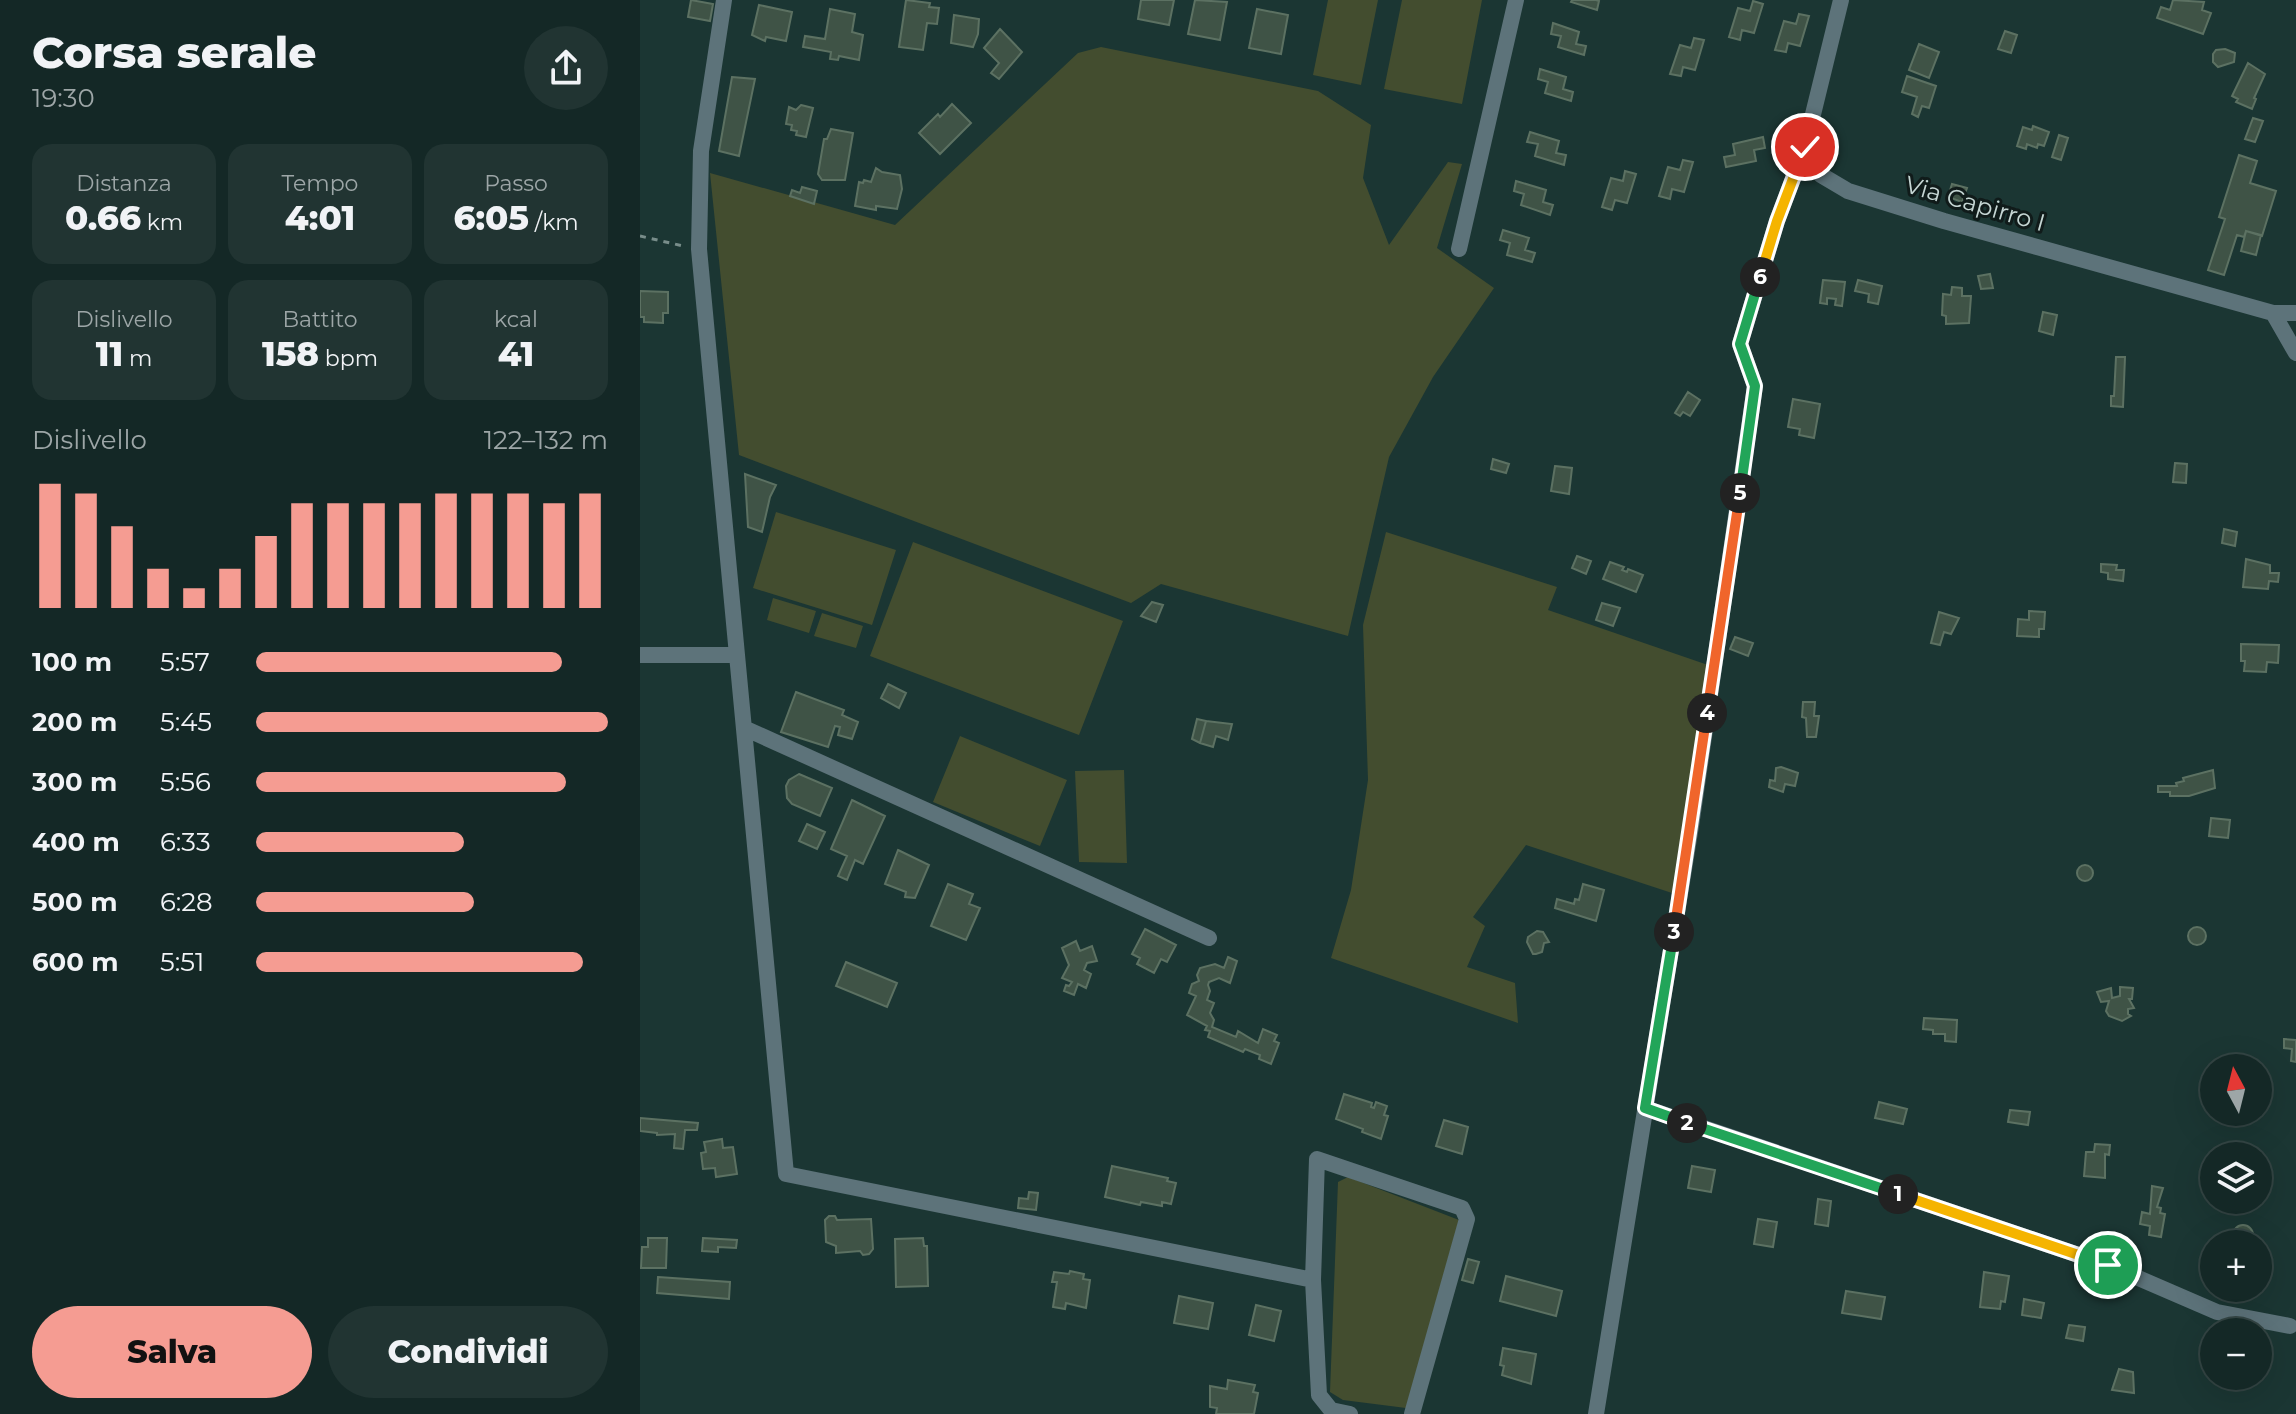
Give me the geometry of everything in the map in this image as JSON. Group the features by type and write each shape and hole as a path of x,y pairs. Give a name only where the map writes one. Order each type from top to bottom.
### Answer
{"street":[{"path":"724,0 701,151 699,249 786,1174 1313,1280"},
{"path":"1459,249 1516,0"},
{"path":"1596,1414 1695,795 1755,386 1740,344 1777,221 1805,147 1841,0"},
{"name":"Via Capirro I","path":"1805,147 1821,175 1848,191 2273,313 2296,313"},
{"path":"2273,313 2296,353"},
{"path":"640,655 737,655"},
{"path":"744,728 1209,938"},
{"path":"1645,1108 2108,1265 2217,1312 2290,1326"},
{"path":"1350,1414 1331,1410 1319,1395 1313,1280 1317,1159 1462,1208 1467,1219 1412,1414"}],"path":[{"path":"640,236 699,249"}],"green space":[{"path":"1328,0 1378,0 1361,85 1313,75"},
{"path":"1402,0 1482,0 1462,104 1384,89"},
{"path":"1101,47 1318,91 1371,125 1363,178 1389,245 1448,162 1462,164 1437,248 1494,288 1433,377 1389,457 1348,636 1161,584 1131,603 739,455 710,173 895,225 1078,53"},
{"path":"776,512 896,550 872,625 753,588"},
{"path":"1386,532 1557,587 1548,610 1708,665 1672,893 1526,845 1473,917 1485,926 1467,967 1515,983 1518,1023 1331,958 1351,890 1368,780 1363,625"},
{"path":"913,542 1123,621 1079,735 870,656"},
{"path":"773,598 816,611 809,633 767,620"},
{"path":"822,613 863,626 856,648 814,636"},
{"path":"960,736 1067,780 1040,846 933,802"},
{"path":"1124,770 1127,863 1079,862 1075,771"},
{"path":"1348,1177 1459,1220 1406,1408 1343,1400 1330,1392 1338,1182"}],"building":[{"path":"691,0 713,4 710,21 688,17"},
{"path":"906,0 930,3 929,7 939,8 937,24 927,23 923,50 899,47"},
{"path":"1141,0 1174,0 1169,25 1138,19"},
{"path":"1195,0 1227,2 1220,40 1188,34"},
{"path":"1572,0 1596,0 1599,1 1597,10"},
{"path":"2173,0 2204,2 2202,10 2211,13 2203,34 2157,18 2161,7 2170,10"},
{"path":"1753,1 1763,4 1754,33 1742,30 1740,40 1729,37 1738,8 1750,11"},
{"path":"759,5 792,12 786,41 766,37 765,41 752,35"},
{"path":"830,9 855,14 852,32 863,35 859,60 839,56 838,60 830,59 831,52 803,47 805,36 825,39"},
{"path":"1257,9 1288,15 1281,54 1249,48"},
{"path":"1799,14 1809,16 1800,46 1788,43 1786,52 1775,50 1784,21 1796,24"},
{"path":"954,15 979,19 973,47 951,43"},
{"path":"1553,23 1579,32 1576,44 1586,46 1584,55 1558,47 1561,36 1551,34"},
{"path":"1000,29 1022,52 999,79 991,73 999,63 984,48"},
{"path":"2005,31 2017,35 2011,53 1998,49"},
{"path":"1694,38 1704,40 1695,70 1683,67 1681,76 1670,74 1680,45 1691,48"},
{"path":"1919,44 1939,52 1929,78 1909,70"},
{"path":"2216,50 2235,53 2234,62 2218,67 2213,62 2213,54"},
{"path":"2248,63 2265,74 2252,109 2236,102 2238,99 2232,96"},
{"path":"1540,69 1566,77 1563,89 1573,92 1571,101 1545,93 1548,82 1538,79"},
{"path":"1907,76 1936,86 1929,108 1922,106 1918,117 1912,114 1917,97 1902,92"},
{"path":"732,77 755,79 739,156 719,151"},
{"path":"952,104 971,123 940,154 919,133"},
{"path":"801,105 813,108 806,137 796,135 797,131 791,130 792,125 786,124 789,107 796,110"},
{"path":"2253,118 2263,121 2255,142 2245,139"},
{"path":"2033,126 2049,132 2044,146 2038,144 2037,148 2027,144 2026,149 2017,146 2023,127 2032,130"},
{"path":"831,129 853,133 845,180 822,180 818,174 824,139 827,139"},
{"path":"1530,132 1559,141 1556,153 1566,155 1564,165 1535,156 1538,144 1527,142"},
{"path":"2059,135 2068,138 2061,160 2052,157"},
{"path":"1763,137 1765,148 1754,150 1756,161 1726,167 1724,157 1735,155 1733,144"},
{"path":"2239,155 2257,161 2250,183 2276,191 2262,236 2246,231 2244,237 2237,235 2224,275 2208,270 2225,219 2219,217"},
{"path":"1683,160 1693,162 1684,192 1672,189 1670,199 1659,196 1668,167 1680,170"},
{"path":"876,168 900,175 902,189 897,209 876,206 876,210 855,206 859,182 871,182"},
{"path":"1625,171 1636,174 1627,203 1615,200 1612,210 1602,207 1611,178 1623,181"},
{"path":"1516,181 1546,190 1543,202 1553,205 1550,215 1521,205 1524,194 1514,191"},
{"path":"1952,184 1967,188 1962,202 1948,197"},
{"path":"802,187 817,191 814,204 790,196 792,190 800,193"},
{"path":"1503,230 1529,238 1525,250 1535,253 1532,262 1507,255 1510,243 1500,240"},
{"path":"2246,231 2261,235 2256,255 2241,251"},
{"path":"1990,274 1993,288 1981,289 1978,276"},
{"path":"1823,280 1845,282 1842,306 1835,305 1836,299 1827,298 1827,304 1820,303"},
{"path":"1858,280 1882,286 1878,304 1868,302 1869,294 1855,291"},
{"path":"1952,287 1962,288 1962,296 1971,296 1969,323 1946,324 1946,316 1942,315 1943,294 1951,295"},
{"path":"640,291 668,292 668,313 663,313 663,323 644,322 644,317 640,317"},
{"path":"2043,312 2057,315 2053,335 2039,331"},
{"path":"2116,357 2125,357 2123,407 2111,406"},
{"path":"1688,392 1700,400 1690,416 1683,412 1680,416 1675,413"},
{"path":"1793,399 1820,404 1814,438 1799,435 1800,429 1788,427"},
{"path":"1493,459 1509,464 1506,473 1491,469"},
{"path":"2175,463 2187,464 2186,483 2173,482"},
{"path":"1555,466 1572,468 1569,494 1551,491"},
{"path":"745,474 776,485 762,532 748,527"},
{"path":"2224,529 2237,532 2235,546 2222,543"},
{"path":"1577,556 1591,561 1586,574 1572,568"},
{"path":"2246,559 2270,565 2270,573 2279,573 2278,582 2269,581 2268,589 2243,587"},
{"path":"1610,562 1624,567 1622,570 1627,572 1628,569 1643,575 1636,592 1603,579"},
{"path":"2101,564 2117,565 2116,570 2124,570 2123,581 2108,579 2108,573 2101,572"},
{"path":"1152,602 1163,605 1156,622 1141,616"},
{"path":"1602,603 1620,608 1613,626 1596,620"},
{"path":"2029,611 2045,612 2044,629 2039,629 2039,637 2017,636 2018,619 2029,620"},
{"path":"1939,612 1959,618 1951,634 1944,632 1940,645 1931,643"},
{"path":"1735,637 1753,643 1748,656 1730,649"},
{"path":"2241,644 2279,645 2278,663 2267,662 2266,672 2244,671"},
{"path":"888,684 906,693 899,708 881,698"},
{"path":"796,692 844,710 842,715 858,722 852,739 838,735 840,727 835,726 828,747 781,732"},
{"path":"1803,702 1815,702 1814,716 1819,716 1816,737 1807,737 1806,718 1802,717"},
{"path":"1197,719 1206,721 1200,743 1192,739"},
{"path":"1206,721 1232,724 1228,740 1216,736 1213,747 1200,743"},
{"path":"1776,768 1798,773 1795,786 1785,784 1783,792 1769,787 1770,780 1775,781"},
{"path":"2213,770 2215,788 2189,796 2170,796 2170,792 2158,792 2158,786 2177,786 2176,783 2184,781 2183,778"},
{"path":"799,774 832,788 820,816 792,804 787,798 789,780"},
{"path":"852,800 885,816 863,864 855,860 847,880 838,876 847,856 831,849"},
{"path":"2211,818 2230,820 2228,838 2209,836"},
{"path":"807,824 825,832 817,849 799,841"},
{"path":"898,850 929,865 915,898 905,897 906,892 885,884"},
{"path":"2085,865 2093,873 2085,881 2077,873"},
{"path":"948,884 973,894 969,904 980,908 966,940 931,926"},
{"path":"1583,884 1604,890 1596,921 1555,908 1557,899 1574,904 1575,899 1579,900"},
{"path":"2197,927 2206,936 2197,945 2188,936"},
{"path":"1145,929 1176,945 1167,962 1161,959 1154,973 1137,964 1140,958 1132,954"},
{"path":"1537,931 1543,932 1549,942 1544,943 1542,952 1533,954 1527,942 1528,937"},
{"path":"1076,941 1080,951 1092,946 1097,961 1087,963 1084,970 1091,974 1086,988 1078,984 1074,995 1064,991 1066,985 1072,982 1062,978 1069,965 1062,948"},
{"path":"1228,957 1237,961 1230,983 1219,978 1208,985 1207,1000 1214,1003 1210,1013 1214,1020 1212,1027 1236,1037 1238,1031 1258,1043 1263,1029 1277,1035 1274,1041 1279,1043 1271,1064 1259,1059 1260,1055 1245,1049 1243,1052 1208,1037 1210,1031 1205,1030 1207,1026 1187,1015 1196,996 1189,993 1192,984 1199,981 1197,975 1200,968 1215,964 1224,968"},
{"path":"846,962 897,983 887,1007 836,986"},
{"path":"2120,987 2133,988 2132,999 2129,999 2134,1008 2128,1009 2131,1016 2122,1021 2109,1016 2106,1011 2109,1001 2101,1002 2097,992 2111,988 2112,998 2120,996"},
{"path":"1924,1018 1957,1020 1956,1042 1945,1041 1945,1034 1933,1034 1933,1030 1923,1029"},
{"path":"2284,1039 2296,1040 2296,1062 2291,1061 2292,1049 2284,1048"},
{"path":"1344,1094 1372,1103 1371,1107 1374,1108 1376,1102 1387,1106 1384,1115 1388,1116 1381,1139 1336,1119"},
{"path":"1879,1102 1907,1109 1903,1124 1875,1118"},
{"path":"2010,1110 2030,1112 2028,1125 2008,1122"},
{"path":"640,1118 698,1123 697,1130 685,1130 683,1149 674,1148 675,1134 657,1135 640,1131"},
{"path":"1444,1120 1468,1127 1462,1154 1436,1146"},
{"path":"722,1139 723,1148 733,1147 737,1174 716,1177 715,1168 703,1169 701,1153 706,1152 704,1142"},
{"path":"2095,1144 2110,1145 2109,1155 2105,1154 2105,1178 2084,1176 2086,1152 2094,1152"},
{"path":"1112,1166 1168,1178 1167,1181 1176,1183 1171,1204 1162,1202 1162,1206 1141,1202 1140,1205 1105,1197"},
{"path":"1692,1166 1715,1170 1711,1192 1688,1188"},
{"path":"2152,1186 2163,1188 2157,1207 2161,1208 2160,1213 2165,1214 2161,1237 2149,1235 2150,1226 2140,1224 2142,1212 2150,1214"},
{"path":"1029,1192 1038,1193 1036,1210 1018,1208 1019,1198 1028,1199"},
{"path":"1818,1199 1831,1201 1828,1226 1815,1224"},
{"path":"835,1216 837,1220 871,1219 873,1249 869,1254 863,1255 860,1251 836,1253 836,1246 826,1242 825,1220"},
{"path":"1758,1219 1777,1222 1773,1247 1754,1244"},
{"path":"2243,1225 2251,1230 2235,1230"},
{"path":"648,1238 667,1238 666,1268 641,1268 642,1247 648,1247"},
{"path":"703,1238 737,1240 736,1248 718,1247 718,1252 702,1251"},
{"path":"923,1238 924,1246 927,1246 928,1286 896,1287 895,1239"},
{"path":"1468,1259 1479,1262 1473,1283 1462,1280"},
{"path":"1070,1271 1084,1274 1083,1279 1090,1280 1086,1308 1066,1303 1065,1309 1053,1307 1057,1282 1052,1282 1054,1272 1069,1274"},
{"path":"1984,1272 2009,1276 2005,1302 2001,1301 2000,1309 1980,1307"},
{"path":"1506,1276 1562,1291 1556,1316 1500,1301"},
{"path":"658,1277 730,1282 729,1299 657,1293"},
{"path":"1846,1291 1885,1297 1881,1319 1842,1313"},
{"path":"1179,1296 1213,1303 1208,1329 1174,1323"},
{"path":"2024,1299 2044,1303 2041,1318 2022,1315"},
{"path":"1256,1305 1281,1311 1274,1341 1249,1335"},
{"path":"2069,1325 2085,1327 2083,1341 2066,1338"},
{"path":"1503,1348 1536,1354 1531,1384 1502,1375"},
{"path":"2119,1369 2133,1372 2134,1393 2112,1390"},
{"path":"1228,1380 1255,1385 1253,1392 1258,1393 1254,1414 1216,1414 1217,1408 1210,1407 1210,1386 1227,1389"}],"route":[{"path":"1805,147 1777,221 1740,344 1755,386 1691,826 1645,1108 2108,1265"}]}
